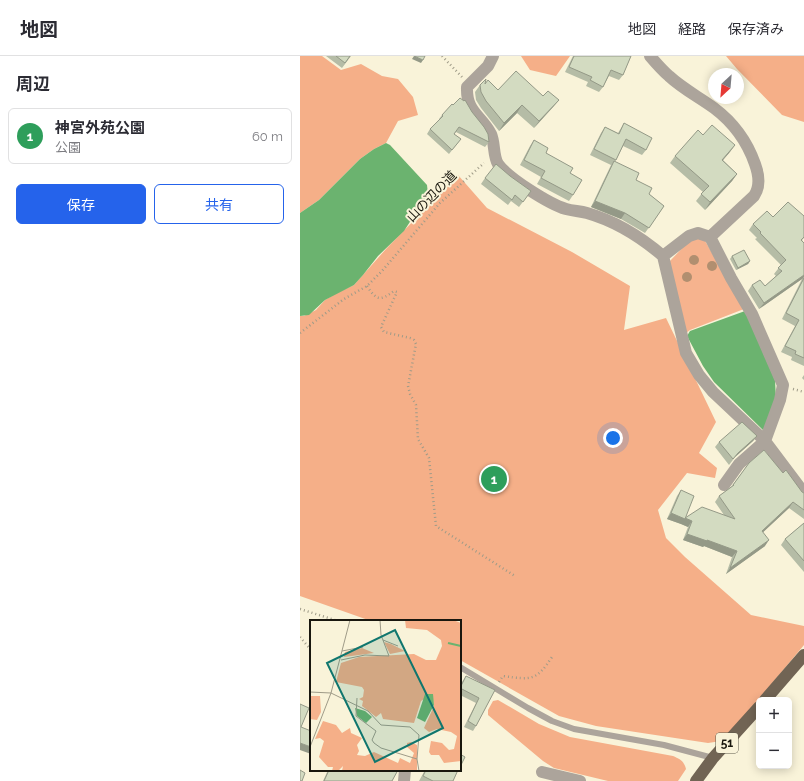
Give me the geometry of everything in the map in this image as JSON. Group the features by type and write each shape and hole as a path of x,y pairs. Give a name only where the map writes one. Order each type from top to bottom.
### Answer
{"main road":[{"path":"768,697 804,655"},
{"name":"51","path":"696,781 713,758 756,709"}],"street":[{"path":"493,56 488,66 467,87 467,98 470,105 490,134 497,162 503,170 519,182 554,204 566,209 586,212 612,223 640,239 664,256 686,353 699,375 713,392 764,440 804,493"},
{"path":"650,56 669,76 727,119 743,138 750,150 756,168 759,182 758,190 754,196 710,237"},
{"path":"664,256 690,236 698,233 710,237 752,314 783,385 780,400 764,440 739,464 724,485"},
{"path":"404,781 405,771"},
{"path":"542,772 580,781"}],"lane":[{"path":"461,668 528,708 552,721 574,729 664,745 713,758"}],"path":[{"path":"442,56 469,84"},
{"name":"山の辺の道","path":"300,333 344,299 367,286 382,271 440,203 496,154"},
{"path":"367,286 373,295 380,299 394,291 397,292 381,327 384,332 410,338 414,340 416,344 408,386 410,394 416,405 418,439 429,458 436,526 515,576"},
{"path":"300,609 335,620"},
{"path":"300,637 310,649"},
{"path":"490,685 500,681 504,676 527,679 536,676 544,669 552,657"}],"shaded area":[{"path":"300,56 322,56 341,70 361,64 382,76 398,79 413,97 418,115 398,121 386,143 360,159 319,200 300,213"},
{"path":"521,56 570,56 556,76 530,70"},
{"path":"726,56 804,56 804,122 782,115 744,76 744,68 736,68"},
{"path":"386,143 390,145 427,185 428,194 404,231 378,256 354,285 325,300 309,315 300,316 300,213 319,200 360,159"},
{"path":"458,175 487,208 572,252 630,286 624,330 666,318 716,422 699,453 717,468 715,478 687,473 658,510 666,538 685,557 751,615 804,626 804,645 761,697 756,697 756,703 721,741 708,743 596,726 559,716 461,661 461,620 368,620 300,596 300,316 304,316 316,310 325,300 354,285 386,249"},
{"path":"693,237 704,239 744,309 690,330 686,333 669,262"},
{"path":"745,311 775,380 776,399 764,431 714,382 703,366 687,336 690,331"},
{"path":"498,700 539,724 570,737 673,756 678,758 684,764 686,769 678,781 608,781 554,768 543,761 488,715 488,710 493,701"}],"building":[{"path":"336,56 350,56 345,63"},
{"path":"414,56 425,56 423,60"},
{"path":"574,56 631,56 623,75 611,70 603,87 590,80 592,77 569,67"},
{"path":"516,71 543,96 548,91 559,100 539,121 522,105 504,123 486,101 481,92 480,85 486,79 485,84 488,80 498,90"},
{"path":"460,98 464,101 465,100 484,127 488,134 489,142 459,127 454,134 461,139 452,150 430,129 452,104 453,105"},
{"path":"624,123 652,138 646,150 626,139 616,160 594,149 605,127 619,134"},
{"path":"712,125 735,145 722,160 737,174 710,202 701,194 709,186 675,156 698,130 703,135"},
{"path":"534,140 548,148 546,153 573,168 570,173 582,180 573,195 541,178 545,171 524,160"},
{"path":"614,161 639,173 636,180 652,188 649,194 664,206 649,228 625,213 595,201"},
{"path":"496,164 531,191 523,202 515,195 512,200 485,178"},
{"path":"788,202 804,216 804,237 801,240 804,243 804,275 764,303 752,285 760,280 765,286 782,271 778,268 786,260 753,224 767,211 773,217"},
{"path":"744,250 750,261 738,268 732,256"},
{"path":"804,278 804,358 795,354 796,351 785,346 799,320 786,313"},
{"path":"742,422 757,436 733,459 719,442"},
{"path":"764,450 783,473 786,470 804,493 804,510 793,502 762,531 769,540 730,568 737,551 687,534 692,521 685,518 702,507 735,519 719,496 734,485 749,463"},
{"path":"681,490 694,496 685,519 671,513"},
{"path":"804,523 804,561 785,539"},
{"path":"466,676 495,690 476,726 468,721 479,698 461,689"},
{"path":"300,704 309,708 301,727 310,731 310,747 300,743"},
{"path":"461,755 465,757 461,765"},
{"path":"300,770 305,773 302,781 300,781"},
{"path":"329,771 397,771 392,781 324,781"},
{"path":"426,771 458,771 453,781 433,781 423,776"}],"place":[{"name":"神宮外苑公園","path":"494,479"}]}
